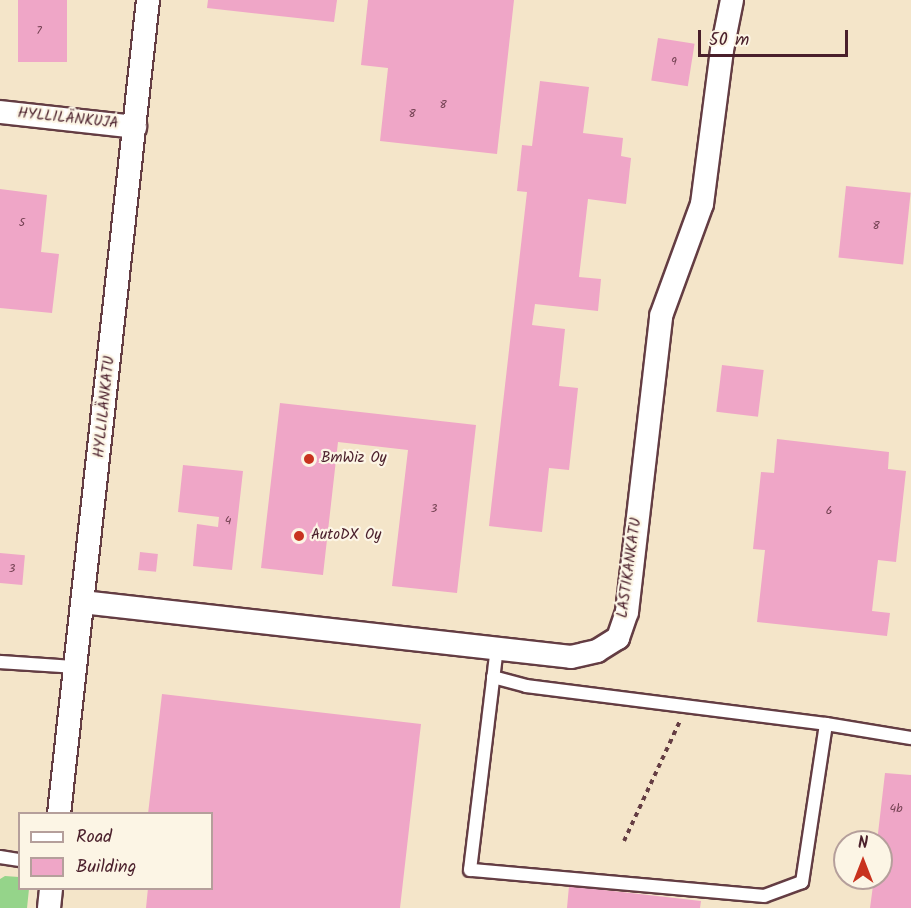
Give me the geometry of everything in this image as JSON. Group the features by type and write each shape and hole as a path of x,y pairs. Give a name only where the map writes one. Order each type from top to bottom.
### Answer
{"street":[{"name":"HYLLILÄNKATU","path":"59,812 148,0"},
{"name":"LASTIKANKATU","path":"82,602 571,657 597,651 618,638 627,612 661,316 702,204 722,50 732,0"},
{"name":"HYLLILÄNKUJA","path":"0,112 135,127"},
{"path":"49,908 51,890"}],"lane":[{"path":"496,648 470,870 764,896 802,882 826,724"},
{"path":"0,662 75,667"},
{"path":"493,677 526,686 688,704 911,738"},
{"path":"0,857 18,860"}],"path":[{"path":"624,842 688,704"}],"green space":[{"path":"5,876 18,877 18,890 29,890 27,908 0,908 0,879"}],"building":[{"path":"18,0 67,0 67,62 18,62"},
{"path":"208,0 337,0 334,22 207,8"},
{"path":"368,0 514,0 497,154 380,141 388,68 361,65"},
{"path":"658,38 695,44 688,86 651,80"},
{"path":"540,81 589,87 583,133 623,138 621,156 631,158 626,204 588,199 579,277 601,279 598,311 535,304 532,325 565,329 559,386 578,388 569,470 549,468 542,532 489,526 527,192 517,191 522,145 532,146"},
{"path":"846,186 911,193 903,264 838,258"},
{"path":"0,189 47,195 41,252 59,254 52,313 0,308"},
{"path":"722,365 764,370 758,417 716,412"},
{"path":"280,403 476,425 457,593 392,586 408,450 338,442 323,575 261,568"},
{"path":"777,439 889,452 888,469 906,471 896,562 878,560 872,611 890,613 887,636 757,622 765,550 753,549 761,472 774,473"},
{"path":"183,465 243,471 232,570 193,566 197,524 218,527 219,517 178,512"},
{"path":"140,552 158,554 156,572 138,570"},
{"path":"0,553 25,555 22,585 0,583"},
{"path":"162,694 421,724 400,908 146,908 148,890 213,890 213,812 148,812"},
{"path":"885,773 911,775 911,908 870,908 872,890 893,890 893,830 878,830"},
{"path":"569,886 701,901 700,908 567,908"}],"place":[{"name":"BmWiz Oy","path":"309,459"},
{"name":"AutoDX Oy","path":"299,536"}]}
